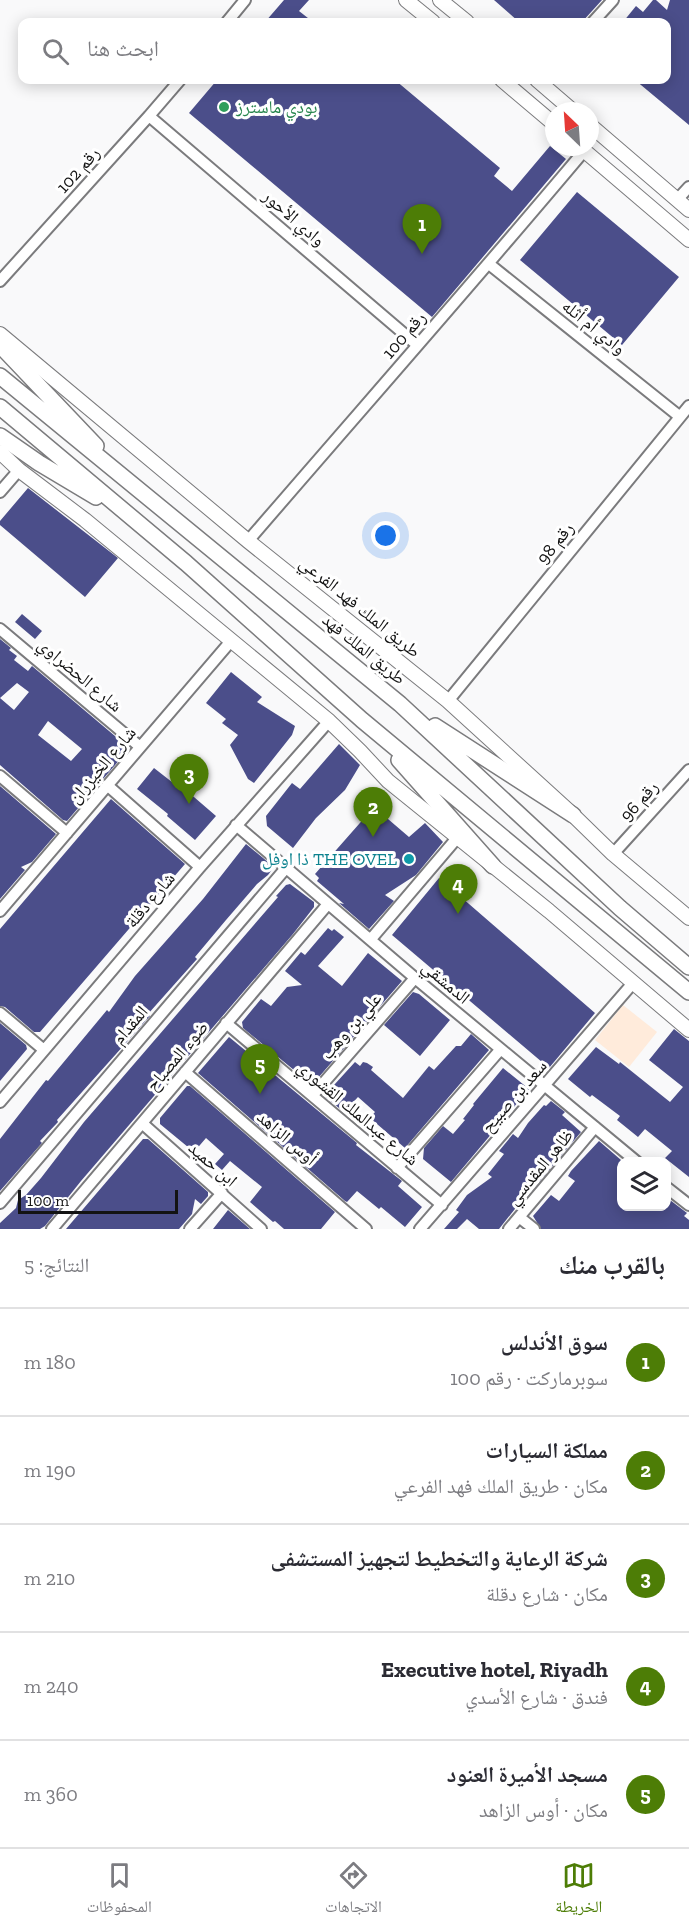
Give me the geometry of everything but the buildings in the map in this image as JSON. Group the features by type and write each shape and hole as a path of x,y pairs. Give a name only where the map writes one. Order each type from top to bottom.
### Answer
{"highway":[{"path":"0,345 96,446 98,458"},
{"name":"طريق الملك فهد","path":"0,376 400,704 620,908 689,967"},
{"path":"0,407 186,563 362,720 689,992"},
{"path":"0,436 53,472 131,517"},
{"path":"400,704 573,815"},
{"path":"362,720 493,866"}],"main road":[{"path":"406,0 428,18"},
{"path":"448,2 463,18"},
{"path":"509,84 545,116"},
{"path":"544,84 563,102"},
{"path":"599,133 689,210"},
{"path":"590,156 689,240"},
{"name":"طريق الملك فهد الفرعي","path":"0,334 248,541 448,701 613,854 689,918"},
{"path":"0,452 19,470 85,520 329,721 388,782 549,911 689,1030"}],"street":[{"path":"230,18 245,0"},
{"path":"597,18 613,0"},
{"name":"رقم 102","path":"0,281 177,84"},
{"name":"وادي الأحور","path":"149,116 417,344"},
{"name":"رقم 100","path":"248,541 417,344 489,264 576,156"},
{"path":"677,200 689,187"},
{"name":"وادي أم أثله","path":"489,264 679,416"},
{"name":"رقم 98","path":"448,701 689,406"},
{"path":"0,492 19,470"},
{"name":"شارع الحضراوي","path":"0,629 139,746"},
{"name":"شارع الخيزران","path":"0,910 231,641"},
{"name":"شارع دقلة","path":"0,1102 236,825 329,721"},
{"name":"رقم 96","path":"613,854 689,770"},
{"path":"0,776 66,833"},
{"path":"106,785 200,867"},
{"name":"الدمشقي","path":"236,825 500,1050 632,1157"},
{"path":"371,939 457,838"},
{"name":"المقدام","path":"0,1203 286,868"},
{"name":"ضوء المصباح","path":"52,1229 328,904"},
{"name":"علي بن وهب","path":"313,1095 415,978"},
{"name":"سعد بن صبيح","path":"420,1229 633,983"},
{"path":"0,1013 44,1050"},
{"name":"شارع عبدالملك القشوري","path":"226,1023 442,1205"},
{"path":"397,1168 500,1050"},
{"name":"أوس الزاهد","path":"185,1072 366,1229"},
{"name":"ابن حميد","path":"143,1124 261,1229"},
{"name":"ظاهر المقدسي","path":"509,1229 595,1127"},
{"path":"671,1191 689,1205"},
{"path":"190,1229 222,1193"},
{"path":"519,1217 534,1229"}],"shaded area":[{"path":"623,1005 657,1032 629,1067 595,1040"}],"place":[{"name":"بودي ماسترز","path":"224,107"},
{"name":"سوق الأندلس","path":"422,254"},
{"name":"شركة الرعاية والتخطيط لتجهيز المستشفى","path":"189,804"},
{"name":"مملكة السيارات","path":"373,837"},
{"name":"ذا اوفل THE OVEL","path":"409,859"},
{"name":"Executive hotel, Riyadh","path":"458,914"},
{"name":"مسجد الأميرة العنود","path":"260,1094"}]}
